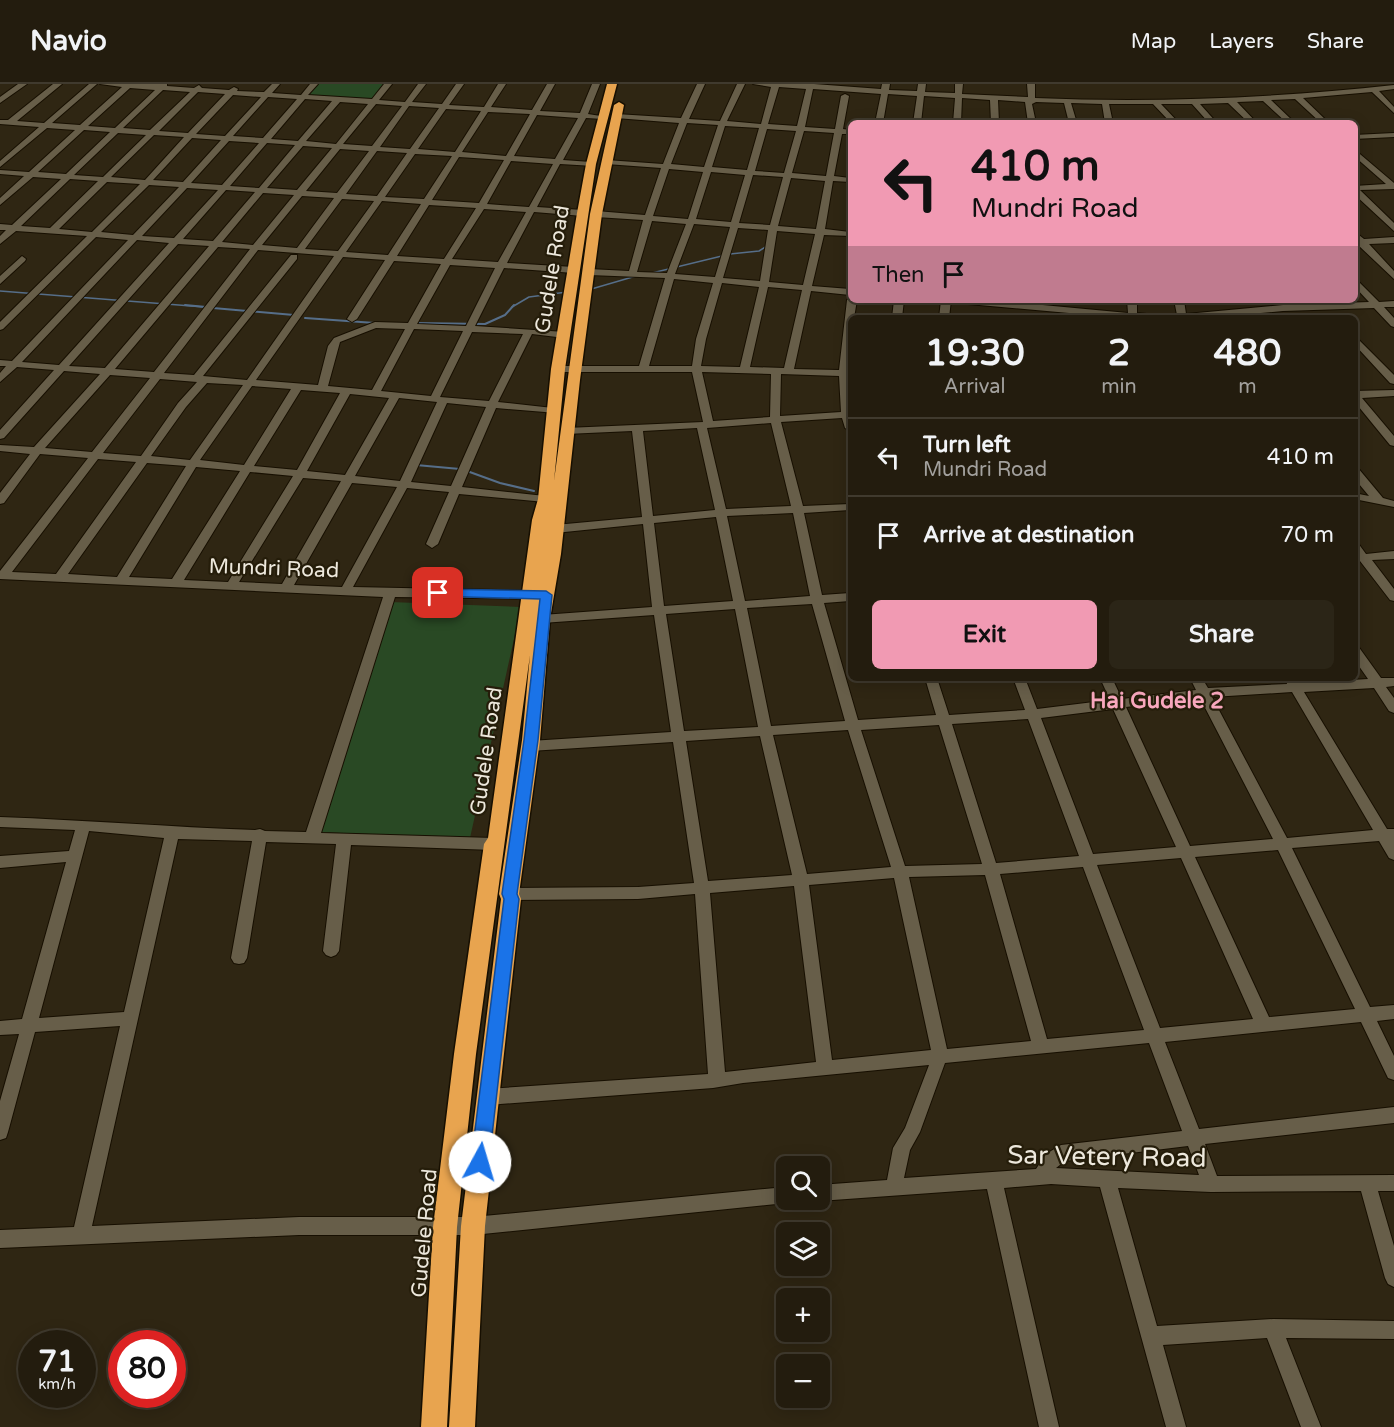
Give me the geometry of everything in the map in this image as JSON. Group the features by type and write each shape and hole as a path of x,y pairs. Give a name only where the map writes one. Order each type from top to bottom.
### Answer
{"highway":[{"name":"Gudele Road","path":"462,1427 473,1226 511,899 509,894 530,746 542,619 538,595 553,411 566,369 589,214 610,116 612,84"},
{"name":"Gudele Road","path":"610,116 624,84"},
{"name":"Gudele Road","path":"434,1427 445,1227 465,1054 494,844 497,842 538,595 555,529 566,431 565,335 581,271"}],"street":[{"path":"0,101 22,84"},
{"path":"0,131 58,84"},
{"path":"0,165 93,84"},
{"path":"104,84 199,87 266,95 848,132"},
{"path":"0,327 146,183 239,84"},
{"path":"0,379 80,297 276,84"},
{"path":"0,436 224,188 314,84"},
{"path":"2,575 256,247 388,84"},
{"path":"59,578 200,379 422,84"},
{"path":"121,580 193,463 460,84"},
{"path":"352,319 502,84"},
{"path":"375,393 447,261 481,207 551,84"},
{"path":"346,590 415,465 468,330 583,116 596,84"},
{"path":"632,275 646,219 683,122 701,84"},
{"path":"643,370 670,276 691,222 722,124 741,84"},
{"path":"757,84 885,88 920,94 1030,101 1157,104 1329,95 1394,87"},
{"path":"776,84 705,323 696,369 721,513 742,605 766,731 801,880 825,1068"},
{"path":"917,120 922,84"},
{"path":"957,120 959,84"},
{"path":"1031,84 1032,120"},
{"path":"0,202 129,85"},
{"path":"0,241 164,86"},
{"path":"744,370 764,284 773,230 810,86"},
{"path":"53,230 199,87"},
{"path":"880,120 885,88"},
{"path":"1374,90 1394,111"},
{"path":"1295,95 1322,120"},
{"path":"788,371 820,232 845,96"},
{"path":"994,98 995,120"},
{"path":"1264,98 1288,120"},
{"path":"0,501 38,450 108,371 338,99"},
{"path":"1067,101 1072,120"},
{"path":"1231,101 1250,120"},
{"path":"1105,102 1108,120"},
{"path":"1195,103 1210,120"},
{"path":"1157,104 1171,120"},
{"path":"0,122 337,147 375,147 848,180"},
{"path":"1358,137 1385,139 1394,135"},
{"path":"1358,154 1394,186"},
{"path":"0,172 848,234"},
{"path":"1358,188 1394,186"},
{"path":"1358,192 1394,228"},
{"path":"0,227 216,243 297,253 670,276 717,282 848,292"},
{"path":"1359,242 1394,240"},
{"path":"1359,242 1394,276"},
{"path":"0,281 22,259"},
{"path":"1358,284 1394,324"},
{"path":"1323,303 1333,315"},
{"path":"989,304 1088,314"},
{"path":"1233,315 1280,304 1394,304"},
{"path":"1113,315 1134,308 1149,315"},
{"path":"322,390 333,346 337,340 375,325 565,335"},
{"path":"432,544 492,405 529,332"},
{"path":"1358,342 1394,381"},
{"path":"0,363 375,393 553,411"},
{"path":"566,369 696,369 847,373 848,414 705,425 566,431"},
{"path":"776,371 776,420 817,600 853,725 900,872 940,1056 912,1132 902,1148 894,1187"},
{"path":"176,583 297,388"},
{"path":"231,586 300,474 346,392"},
{"path":"1358,395 1394,393"},
{"path":"286,588 396,395"},
{"path":"1358,399 1394,443"},
{"path":"637,428 659,611 702,887 717,1079"},
{"path":"0,448 193,463 545,499"},
{"path":"1358,475 1381,503"},
{"path":"1358,497 1394,504"},
{"path":"555,529 721,513 848,507"},
{"path":"1359,558 1394,555"},
{"path":"1359,558 1394,597"},
{"name":"Mundri Road","path":"2,575 390,593 538,595"},
{"path":"312,837 390,593"},
{"path":"542,619 848,597"},
{"path":"1358,655 1394,708"},
{"path":"932,681 991,869 1041,1047"},
{"path":"1020,681 1211,1184"},
{"path":"1107,681 1264,1025"},
{"path":"1198,681 1282,842 1394,1073"},
{"path":"530,746 1033,714 1292,682 1378,684 1394,682"},
{"path":"1292,682 1389,834 1394,854"},
{"path":"0,822 83,825 172,833 260,834 494,844"},
{"path":"0,1132 83,825"},
{"path":"81,1234 172,833"},
{"path":"239,958 260,834"},
{"path":"509,894 638,893 900,872 991,869 1389,834"},
{"path":"331,951 344,839"},
{"path":"0,862 74,856"},
{"path":"487,1097 717,1079 1394,1012"},
{"path":"0,1028 130,1018"},
{"path":"1041,1176 1052,1160 1061,1153 1394,1115"},
{"name":"Sar Vetery Road","path":"830,1192 1041,1176 1211,1184 1394,1183"},
{"path":"1107,1179 1176,1427"},
{"path":"994,1180 1048,1427"},
{"path":"1367,1183 1394,1278"},
{"path":"0,1239 299,1226 473,1226 776,1196"},
{"path":"1151,1336 1272,1328 1394,1330"},
{"path":"1272,1328 1311,1427"}],"green space":[{"path":"316,84 387,84 375,99 305,95"},
{"path":"390,602 521,607 470,838 317,832"}],"waterway":[{"path":"652,273 730,254 759,251 767,246"},
{"path":"588,290 636,276"},
{"path":"0,291 204,307"},
{"path":"512,307 529,297 567,292"},
{"path":"185,305 206,307"},
{"path":"414,323 485,324 505,315 512,307"},
{"path":"213,308 294,315"},
{"path":"305,318 375,323"},
{"path":"416,465 460,469"},
{"path":"467,471 500,483 534,491"}],"district":[{"name":"Hai Gudele 2","path":"1157,700"}],"route":[{"path":"438,593 546,595 531,740 509,894 511,899 480,1162"}]}
